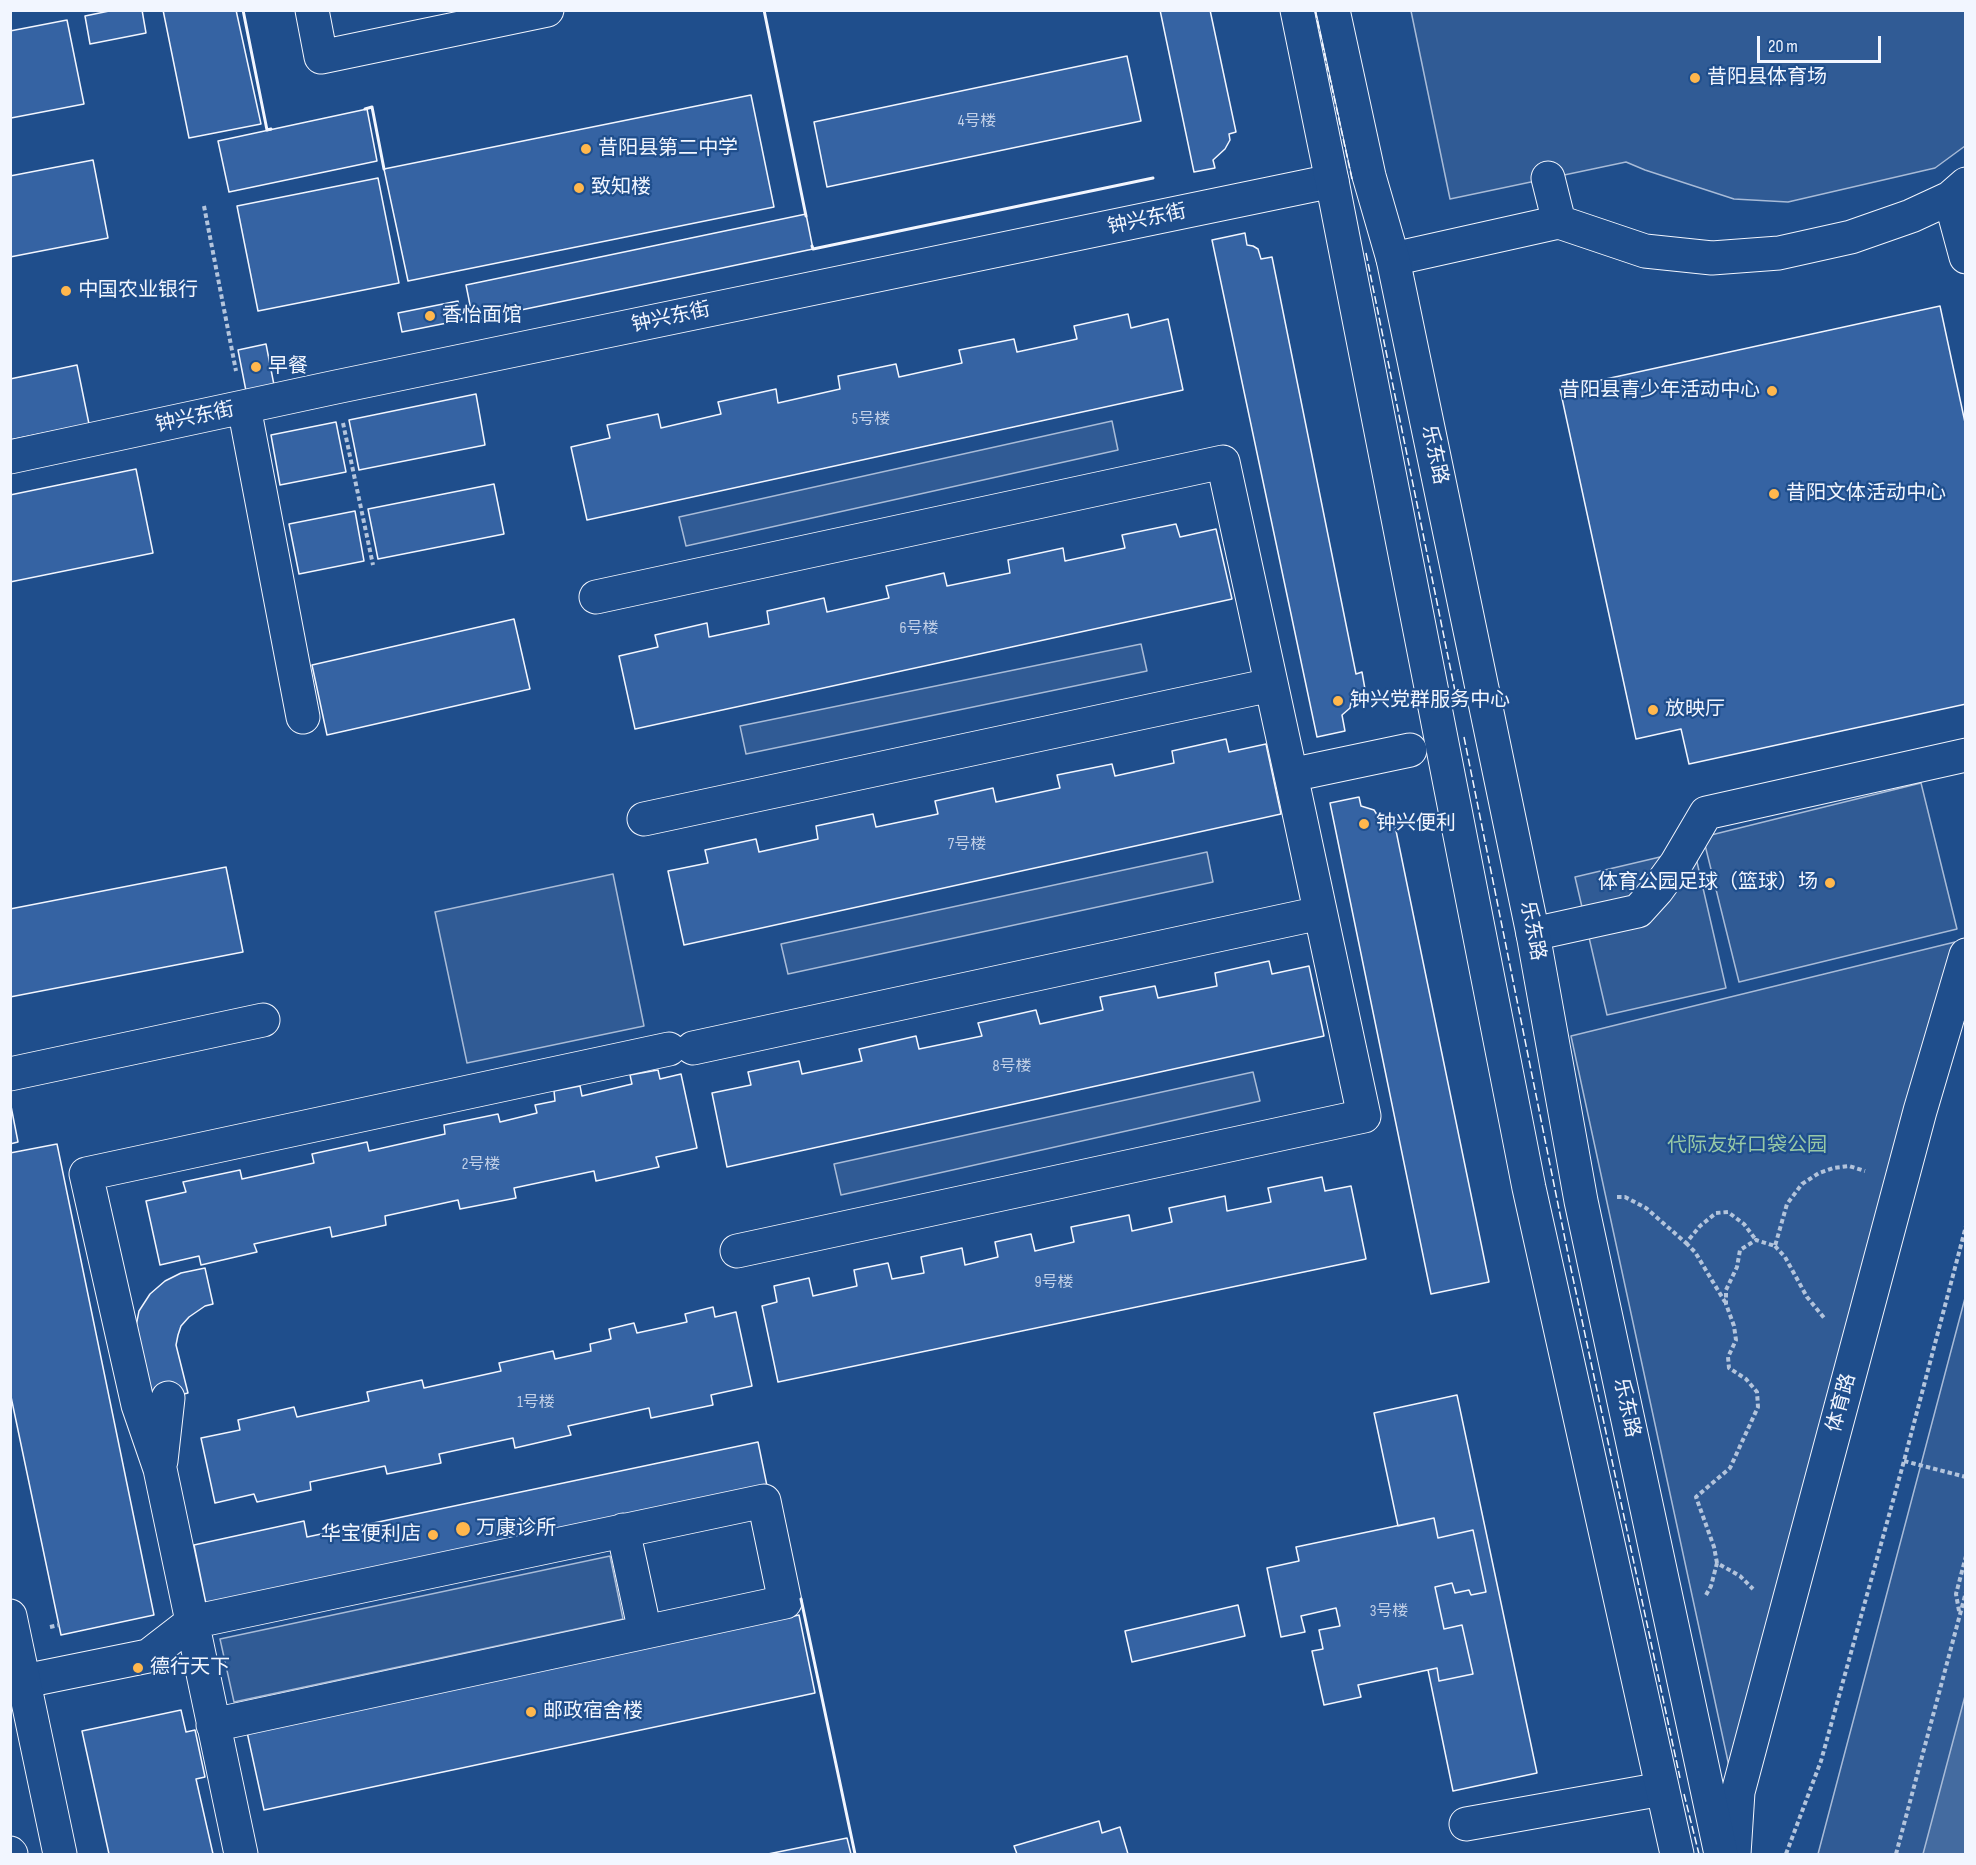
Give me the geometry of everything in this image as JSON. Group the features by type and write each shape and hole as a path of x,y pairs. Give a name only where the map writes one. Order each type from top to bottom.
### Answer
{"main road":[{"path":"312,10 321,57 547,10"},
{"path":"1297,10 1529,1188 1677,1854"},
{"name":"乐东路","path":"1333,10 1369,176 1393,259 1533,934 1581,1201 1721,1854"},
{"path":"1548,178 1559,222"},
{"name":"钟兴东街","path":"10,457 336,387 1332,181"},
{"path":"1393,259 1559,222 1646,252 1712,258 1779,253 1851,237 1911,216 1958,191 1965,257"},
{"path":"244,407 303,717"},
{"path":"596,597 1223,462 1364,1116 736,1251"},
{"path":"644,819 1271,685"},
{"path":"1291,775 1410,750"},
{"path":"1533,934 1638,911 1676,864 1706,813 1965,755"},
{"path":"241,1854 160,1469 138,1405 86,1174 1320,913"},
{"name":"体育路","path":"1734,1854 1738,1792 1965,955"},
{"path":"10,1074 263,1020"},
{"path":"160,1469 168,1398"},
{"path":"17,1682 148,1656 192,1622 764,1501 785,1602 213,1725"},
{"path":"624,1530 645,1632"},
{"path":"10,1616 17,1682 60,1854"},
{"path":"1466,1824 1662,1789"}],"path":[{"path":"204,206 244,407"},
{"path":"336,387 373,565"},
{"path":"1775,1246 1787,1204 1802,1184 1820,1173 1833,1168 1849,1166 1902,1183"},
{"path":"1581,1201 1612,1196 1625,1197 1646,1208 1695,1252 1726,1304 1734,1326 1736,1340 1728,1357 1729,1368 1746,1379 1756,1392 1758,1407 1730,1468 1696,1497 1714,1547 1717,1563 1711,1586 1675,1636"},
{"path":"1686,1243 1700,1226 1716,1213 1728,1212 1744,1224 1756,1240 1775,1246 1785,1257 1806,1297 1825,1318 1858,1343"},
{"path":"1786,1854 1821,1761 1904,1461 1965,1226"},
{"path":"1726,1304 1726,1290 1737,1268 1740,1250 1756,1240"},
{"path":"1904,1461 1965,1477"},
{"path":"1960,1613 1956,1594 1965,1556"},
{"path":"1717,1563 1740,1576 1761,1596 1781,1632"},
{"path":"1896,1854 1965,1592"}],"shaded area":[{"name":"昔阳县体育场","path":"1411,11 1965,11 1965,146 1935,168 1788,202 1734,199 1626,162 1450,199"},
{"path":"1112,421 1118,450 686,546 679,517"},
{"path":"1141,644 1147,671 746,754 740,726"},
{"name":"体育公园足球（篮球）场","path":"1921,783 1957,929 1739,982 1703,837"},
{"path":"1694,849 1726,988 1607,1015 1575,877"},
{"path":"1207,852 1213,882 788,974 781,944"},
{"path":"613,874 644,1026 467,1063 435,912"},
{"name":"代际友好口袋公园","path":"1955,942 1732,1780 1571,1036"},
{"path":"1253,1072 1260,1101 841,1195 834,1164"},
{"path":"1965,1298 1966,1830 1959,1854 1818,1854"},
{"path":"610,1556 623,1619 234,1702 220,1639"},
{"path":"1965,1696 1965,1854 1923,1854"}],"building":[{"path":"114,10 142,10 146,33 90,44 85,16"},
{"path":"163,10 236,10 261,124 189,138"},
{"path":"1160,10 1210,10 1236,132 1229,134 1230,140 1225,149 1213,160 1215,168 1194,172"},
{"path":"67,20 84,104 11,118 10,31"},
{"path":"1127,56 1141,121 827,187 814,122"},
{"name":"致知楼","path":"751,95 774,207 408,281 384,169"},
{"path":"367,109 377,161 229,192 218,141"},
{"path":"93,160 108,238 10,257 10,176"},
{"path":"378,178 399,283 258,311 237,206"},
{"path":"806,214 813,249 473,320 466,285"},
{"path":"1245,233 1247,245 1258,249 1261,259 1272,257 1356,674 1362,672 1366,695 1352,697 1350,708 1342,715 1345,731 1317,737 1212,240"},
{"name":"香怡面馆","path":"458,301 462,320 402,332 398,313"},
{"name":"昔阳文体活动中心","path":"1940,306 1966,427 1966,704 1689,764 1681,729 1636,739 1560,389"},
{"path":"1128,314 1131,328 1168,319 1183,390 587,520 571,447 610,438 607,425 658,414 661,428 721,414 718,402 776,389 778,403 840,389 838,376 896,364 899,377 962,363 959,350 1014,339 1017,352 1077,339 1074,326"},
{"name":"早餐","path":"266,344 274,385 246,391 238,350"},
{"path":"77,365 89,424 10,440 10,379"},
{"path":"476,394 485,445 359,470 349,420"},
{"path":"336,422 346,472 280,485 271,435"},
{"path":"136,469 153,553 10,582 10,495"},
{"path":"494,484 504,534 378,559 368,509"},
{"path":"355,511 364,561 299,574 289,524"},
{"path":"1176,524 1180,537 1216,529 1232,599 635,729 619,656 658,647 655,635 707,623 709,637 769,624 767,611 824,598 827,612 889,598 886,586 944,573 947,586 1010,573 1008,560 1063,548 1065,561 1125,548 1122,535"},
{"path":"514,619 530,689 327,735 312,665"},
{"path":"1226,739 1229,752 1266,744 1281,814 684,945 668,871 708,863 705,850 756,839 759,852 818,839 816,826 873,814 876,827 938,814 935,801 993,788 996,802 1060,788 1057,775 1112,764 1115,776 1174,763 1172,751"},
{"path":"1359,797 1361,806 1374,810 1383,824 1394,821 1489,1282 1431,1294 1330,803"},
{"path":"226,867 243,952 10,997 10,909"},
{"path":"1269,961 1272,974 1309,966 1324,1036 727,1167 712,1093 751,1085 748,1072 799,1061 802,1074 862,1061 859,1049 916,1036 919,1049 982,1036 978,1023 1036,1010 1040,1024 1103,1010 1100,997 1155,986 1158,998 1217,986 1215,973"},
{"path":"658,1070 660,1079 681,1074 697,1148 656,1157 659,1167 596,1181 594,1171 514,1188 516,1198 460,1209 458,1200 385,1216 386,1225 332,1237 330,1227 254,1244 257,1252 201,1265 199,1256 160,1265 146,1201 186,1192 183,1182 240,1170 242,1179 314,1163 312,1154 367,1142 369,1151 445,1134 444,1125 498,1114 500,1122 537,1113 535,1105 555,1101 554,1091 580,1086 582,1096 632,1084 630,1075"},
{"path":"10,1101 18,1142 10,1144"},
{"path":"57,1144 154,1615 61,1635 10,1392 10,1153"},
{"path":"1322,1177 1325,1191 1351,1186 1366,1259 778,1382 762,1306 777,1302 774,1286 809,1278 813,1296 857,1286 854,1270 888,1263 892,1279 924,1273 921,1257 962,1248 965,1265 998,1257 995,1242 1031,1234 1035,1251 1074,1242 1071,1227 1129,1215 1132,1231 1172,1222 1169,1208 1225,1196 1227,1211 1271,1202 1268,1188"},
{"path":"205,1268 213,1304 205,1306 189,1317 181,1326 176,1345 188,1393 148,1403 135,1331 139,1311 150,1294 165,1281 181,1273"},
{"path":"713,1307 715,1317 736,1312 752,1386 711,1395 713,1405 651,1418 649,1408 568,1426 571,1435 515,1448 513,1438 439,1454 441,1463 387,1474 385,1466 310,1482 311,1490 257,1502 254,1494 215,1503 201,1438 240,1430 238,1420 294,1407 297,1417 369,1401 367,1392 422,1380 424,1388 501,1371 499,1363 553,1351 555,1359 591,1351 590,1344 611,1339 609,1329 634,1323 637,1333 687,1322 685,1314"},
{"path":"1457,1395 1537,1773 1453,1791 1428,1670 1437,1668 1439,1681 1473,1674 1462,1625 1444,1629 1435,1587 1452,1583 1455,1593 1469,1590 1471,1595 1486,1592 1473,1530 1438,1538 1434,1518 1398,1526 1374,1413"},
{"path":"758,1442 767,1486 206,1604 194,1545 304,1521 307,1537"},
{"path":"1434,1518 1438,1538 1473,1530 1486,1592 1471,1595 1469,1590 1455,1593 1452,1583 1435,1587 1444,1629 1462,1625 1473,1674 1439,1681 1437,1668 1358,1685 1361,1697 1324,1705 1312,1651 1323,1649 1319,1630 1340,1626 1336,1608 1301,1616 1305,1632 1281,1637 1267,1568 1299,1561 1296,1547"},
{"path":"1238,1605 1245,1636 1132,1662 1125,1631"},
{"name":"邮政宿舍楼","path":"799,1615 815,1693 264,1810 247,1732"},
{"path":"181,1710 186,1732 195,1730 205,1777 196,1779 213,1854 109,1854 82,1731"},
{"path":"1099,1821 1102,1833 1120,1827 1128,1854 1017,1854 1014,1846"},
{"path":"847,1838 851,1854 768,1854"}],"fence":[{"path":"1315,10 1352,179"},
{"path":"1366,253 1455,691"},
{"path":"1464,737 1571,1269 1680,1778"},
{"path":"1684,1794 1699,1854"}],"wall":[{"path":"243,10 267,130 271,129"},
{"path":"764,10 806,216"},
{"path":"365,109 372,107 384,169"},
{"path":"812,246 813,249 1153,178"},
{"path":"801,1599 855,1854"}],"place":[{"name":"昔阳县体育场","path":"1695,78"},
{"name":"昔阳县第二中学","path":"586,149"},
{"name":"致知楼","path":"579,188"},
{"name":"中国农业银行","path":"66,291"},
{"name":"香怡面馆","path":"430,316"},
{"name":"早餐","path":"256,367"},
{"name":"昔阳县青少年活动中心","path":"1772,391"},
{"name":"昔阳文体活动中心","path":"1774,494"},
{"name":"钟兴党群服务中心","path":"1338,701"},
{"name":"放映厅","path":"1653,710"},
{"name":"钟兴便利","path":"1364,824"},
{"name":"体育公园足球（篮球）场","path":"1830,883"},
{"name":"万康诊所","path":"463,1529"},
{"name":"华宝便利店","path":"433,1535"},
{"name":"德行天下","path":"138,1668"},
{"name":"邮政宿舍楼","path":"531,1712"}]}
